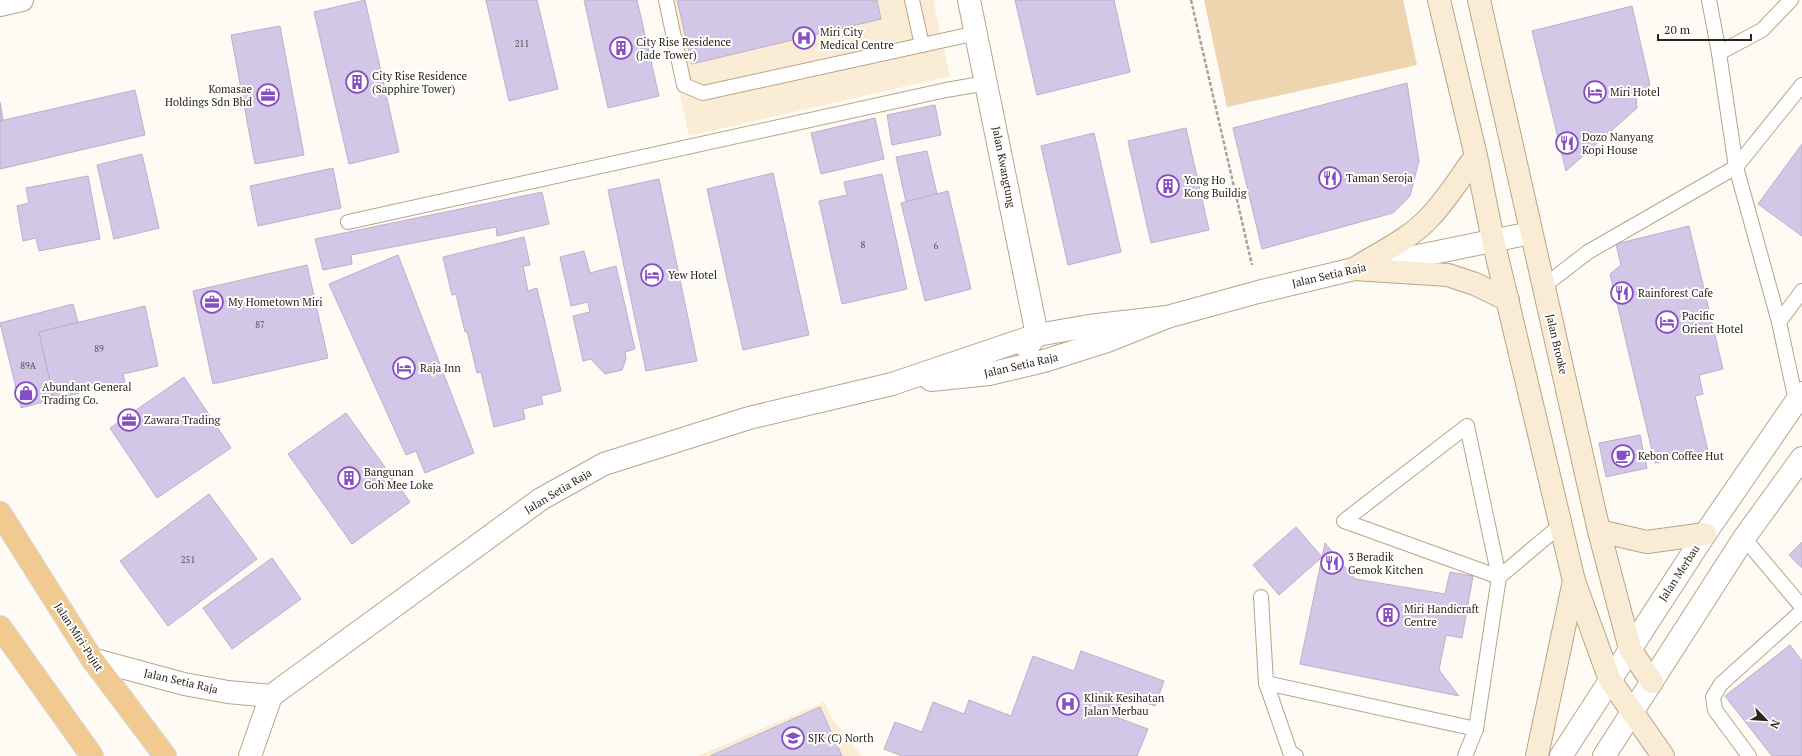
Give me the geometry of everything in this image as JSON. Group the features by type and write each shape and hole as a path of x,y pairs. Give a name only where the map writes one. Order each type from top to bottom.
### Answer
{"highway":[{"name":"Jalan Miri-Pujut","path":"0,513 92,659 165,756"},
{"path":"0,627 92,756"}],"main road":[{"path":"1439,0 1476,156 1493,240 1562,524 1574,581 1610,680 1663,756"},
{"name":"Jalan Brooke","path":"1478,0 1599,531 1630,649 1652,682"},
{"path":"1354,269 1410,234 1429,218 1446,198 1476,156"},
{"path":"1354,269 1448,275 1475,284 1508,300"},
{"path":"1599,531 1647,542 1705,534"},
{"path":"1537,756 1574,581"}],"street":[{"path":"0,5 22,0"},
{"name":"Jalan Kwangtung","path":"969,0 977,33 1037,335"},
{"name":"Jalan Setia Raja","path":"892,384 989,374 1044,361 1107,341 1167,317 1258,292 1354,269 1532,233"},
{"name":"Jalan Setia Raja","path":"92,659 184,684 228,692 271,696 541,499 604,464 749,418 892,384 1037,335 1089,326 1167,317"},
{"path":"989,374 1021,352 1037,335 1074,345 1107,341"},
{"name":"Jalan Merbau","path":"1561,756 1705,534 1799,397"},
{"path":"1604,756 1744,538 1802,458"},
{"path":"250,756 271,696"}],"lane":[{"path":"666,0 684,85 703,93 977,33"},
{"path":"912,0 922,45"},
{"path":"1709,0 1719,53 1736,167 1799,397"},
{"path":"1719,53 1762,30 1791,0"},
{"path":"348,222 946,90 987,83"},
{"path":"1544,286 1588,252 1736,167 1802,85"},
{"path":"1779,322 1802,292"},
{"path":"1466,756 1476,729 1499,577 1467,426 1344,521 1499,577"},
{"path":"1499,577 1562,524"},
{"path":"1744,538 1802,607"},
{"path":"1261,597 1266,683 1291,755"},
{"path":"1749,756 1715,710 1713,698 1721,684 1802,611"},
{"path":"1266,683 1476,729"}],"path":[{"path":"1192,0 1258,292"}],"shaded area":[{"name":"Miri City Medical Centre","path":"659,0 933,0 950,76 689,136"},
{"path":"1204,0 1403,0 1417,65 1227,107"},
{"name":"SJK (C) North","path":"824,702 833,720 862,756 698,756"}],"building":[{"name":"City Rise Residence (Sapphire Tower)","path":"365,0 399,152 349,164 314,12"},
{"path":"486,0 537,0 558,89 509,101"},
{"name":"City Rise Residence (Jade Tower)","path":"584,0 637,0 659,96 608,108"},
{"path":"677,0 877,0 881,19 692,64"},
{"path":"1015,0 1114,0 1130,72 1037,95"},
{"name":"Miri Hotel","path":"1632,6 1650,85 1636,99 1637,108 1566,171 1532,31"},
{"name":"Komasae Holdings Sdn Bhd","path":"280,26 304,155 255,164 231,35"},
{"name":"Taman Seroja","path":"1407,83 1419,161 1410,196 1393,213 1262,249 1233,128"},
{"path":"135,90 145,135 0,169 0,121"},
{"path":"0,102 3,120 0,121"},
{"path":"935,105 941,135 892,145 887,115"},
{"path":"875,118 884,159 821,174 811,133"},
{"name":"Yong Ho Kong Buildig","path":"1186,128 1209,230 1151,243 1128,141"},
{"path":"1094,133 1121,252 1068,265 1041,146"},
{"path":"1802,144 1802,236 1758,204"},
{"path":"927,151 937,194 906,202 896,157"},
{"path":"142,154 159,228 114,239 97,165"},
{"path":"333,168 341,208 258,226 250,186"},
{"path":"773,173 809,335 743,350 707,189"},
{"path":"882,174 907,289 842,304 819,201 847,195 844,182"},
{"path":"88,176 100,239 39,251 36,238 23,241 17,206 29,203 26,188"},
{"name":"Yew Hotel","path":"659,179 697,361 646,371 608,190"},
{"path":"948,191 971,289 925,301 901,203"},
{"path":"542,192 549,224 497,236 496,227 351,255 352,264 323,270 315,239"},
{"name":"Pacific Orient Hotel","path":"1689,226 1723,369 1699,375 1703,394 1695,396 1708,451 1655,463 1610,274 1621,265 1616,244"},
{"path":"524,237 530,265 523,266 528,291 537,288 561,391 541,396 543,404 523,409 525,419 494,427 481,372 477,373 467,331 465,332 456,294 452,295 443,257"},
{"path":"584,251 590,273 616,266 635,349 625,352 626,359 622,370 605,374 591,359 583,361 573,316 590,312 588,302 571,306 560,257"},
{"name":"Raja Inn","path":"398,255 474,453 425,473 416,451 406,455 329,284"},
{"path":"307,265 328,358 213,384 193,291"},
{"path":"73,304 78,322 39,332 54,399 21,408 0,323"},
{"path":"145,306 158,366 123,374 125,382 54,399 39,332"},
{"path":"184,377 231,448 157,498 110,428"},
{"name":"Bangunan Goh Mee Loke","path":"346,413 410,502 352,544 288,454"},
{"name":"Kebon Coffee Hut","path":"1640,435 1647,468 1606,477 1599,443"},
{"path":"209,494 257,559 168,626 120,561"},
{"path":"1296,527 1322,557 1279,595 1253,565"},
{"path":"1802,542 1802,568 1789,555"},
{"name":"Miri Handicraft Centre","path":"1325,543 1355,579 1445,594 1450,572 1473,576 1462,638 1446,635 1439,670 1459,696 1300,664"},
{"path":"272,558 301,599 232,649 203,608"},
{"path":"1790,645 1802,661 1802,756 1772,756 1725,696"},
{"name":"Klinik Kesihatan Jalan Merbau","path":"1081,651 1164,681 1155,706 1124,695 1116,717 1148,729 1137,756 902,756 884,749 895,722 922,732 933,702 964,714 969,700 1011,716 1033,656 1074,671"},
{"name":"SJK (C) North","path":"820,707 842,756 710,756"}],"place":[{"name":"Miri City Medical Centre","path":"804,38"},
{"name":"City Rise Residence (Jade Tower)","path":"621,48"},
{"name":"City Rise Residence (Sapphire Tower)","path":"357,82"},
{"name":"Miri Hotel","path":"1595,92"},
{"name":"Komasae Holdings Sdn Bhd","path":"268,95"},
{"name":"Dozo Nanyang Kopi House","path":"1567,143"},
{"name":"Taman Seroja","path":"1330,178"},
{"name":"Yong Ho Kong Buildig","path":"1168,186"},
{"name":"Yew Hotel","path":"652,275"},
{"name":"Rainforest Cafe","path":"1622,293"},
{"name":"My Hometown Miri","path":"212,302"},
{"name":"Pacific Orient Hotel","path":"1667,322"},
{"name":"Raja Inn","path":"404,368"},
{"name":"Abundant General Trading Co.","path":"26,393"},
{"name":"Zawara Trading","path":"129,420"},
{"name":"Kebon Coffee Hut","path":"1623,456"},
{"name":"Bangunan Goh Mee Loke","path":"349,478"},
{"name":"3 Beradik Gemok Kitchen","path":"1332,563"},
{"name":"Miri Handicraft Centre","path":"1388,615"},
{"name":"Klinik Kesihatan Jalan Merbau","path":"1068,704"},
{"name":"SJK (C) North","path":"793,738"}]}
